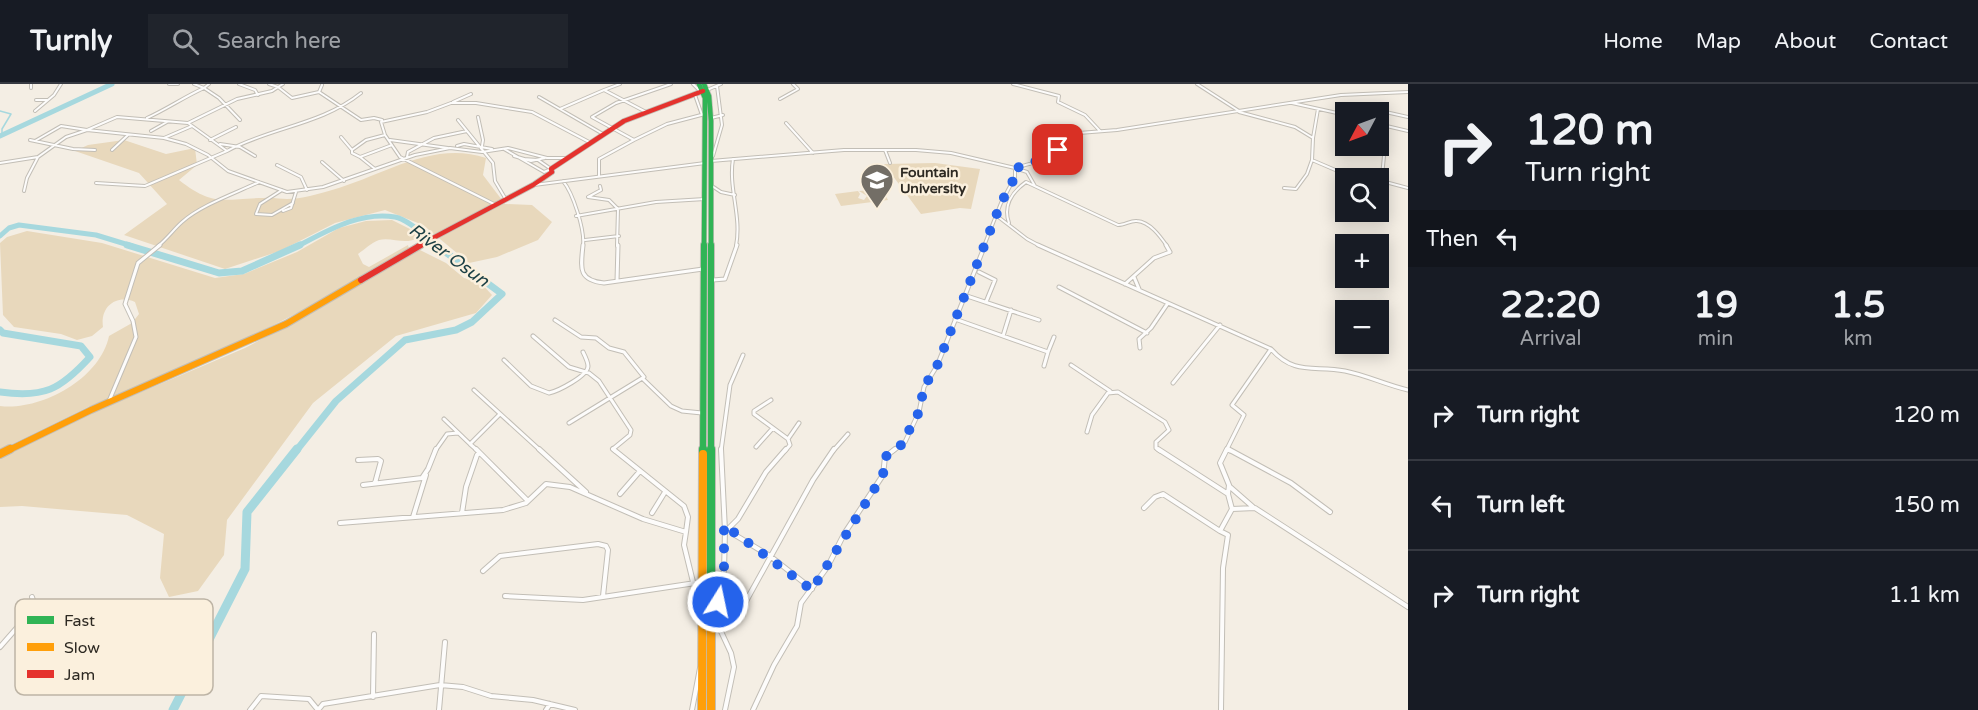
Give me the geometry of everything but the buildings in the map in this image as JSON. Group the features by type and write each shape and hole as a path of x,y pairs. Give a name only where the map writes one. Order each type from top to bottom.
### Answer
{"main road":[{"path":"699,84 706,116 710,183 711,710"},
{"path":"0,454 286,324 425,242 533,185 553,171 551,169 565,158 611,129 646,112 702,90"},
{"path":"702,710 705,200 709,161"}],"street":[{"path":"35,111 49,100 62,84"},
{"path":"170,84 177,84"},
{"path":"194,84 219,98 240,120"},
{"path":"145,119 171,108 186,96 209,84"},
{"path":"239,84 255,90 258,95"},
{"path":"269,84 294,98 319,92 345,106 361,120 374,118 382,120 427,112 471,94"},
{"path":"272,91 283,84"},
{"path":"560,109 620,84"},
{"path":"634,140 611,129 592,116 622,101 671,84"},
{"path":"693,84 702,90 721,84"},
{"path":"780,99 798,89 793,84"},
{"path":"1013,84 1059,96 1058,102 1085,115 1100,131"},
{"path":"1197,84 1237,111 1295,127 1313,138"},
{"path":"319,92 322,85"},
{"path":"709,161 722,132 723,115 717,97 717,86"},
{"path":"188,123 224,104 283,90"},
{"path":"604,90 646,112"},
{"path":"1015,168 1028,165 1063,149 1075,138 1076,134 1289,102 1364,93 1408,92"},
{"path":"96,183 146,186 264,134 321,118 345,106 361,93"},
{"path":"539,97 603,134"},
{"path":"36,100 49,100"},
{"path":"1298,101 1300,105"},
{"path":"1289,102 1335,113"},
{"path":"451,103 476,103 532,112 591,143"},
{"path":"1284,188 1296,189 1307,174 1312,160 1318,109"},
{"path":"1389,113 1408,117"},
{"path":"599,176 599,159 634,140 667,124 723,115"},
{"path":"24,191 27,178 38,157 69,135 87,130 114,117 188,123 227,151"},
{"path":"478,117 483,140 482,148"},
{"path":"382,120 385,135 398,155 494,204"},
{"path":"459,120 493,163 495,181 505,198"},
{"path":"151,131 168,121"},
{"path":"786,123 813,153"},
{"path":"35,141 61,126 106,134 164,138 197,148 228,171 282,190 296,192 344,181 406,158 462,144 493,150 503,148 547,158"},
{"path":"164,138 192,126"},
{"path":"1389,126 1408,131"},
{"path":"210,140 236,127"},
{"path":"406,158 408,152 434,138 467,131"},
{"path":"112,150 130,135"},
{"path":"352,150 362,142 385,135"},
{"path":"340,137 353,154 375,169"},
{"path":"30,140 95,150"},
{"path":"390,140 450,148 476,150 482,148"},
{"path":"219,144 236,146 255,156"},
{"path":"360,157 392,145"},
{"path":"473,147 476,150"},
{"path":"503,148 519,162 535,165"},
{"path":"885,150 890,163"},
{"path":"533,185 709,161 885,150 939,151 1015,168 1027,172 1035,186"},
{"path":"514,156 531,161 565,158"},
{"path":"0,164 38,157"},
{"path":"523,159 538,160 551,169"},
{"path":"711,280 725,279 737,248 738,216 731,176 733,159"},
{"path":"1312,160 1335,172"},
{"path":"531,161 544,172 551,169"},
{"path":"322,162 344,181"},
{"path":"277,165 301,177 307,190"},
{"path":"369,172 370,166"},
{"path":"753,710 774,665 797,626 801,603 812,590 883,475 885,457 905,442 919,412 924,387 937,366 1001,203 1015,177 1015,168"},
{"path":"544,178 554,182"},
{"path":"563,181 568,187 584,240 581,264 585,277 597,283 705,269"},
{"path":"108,403 136,337 133,321 125,304 138,263 170,237 182,222 201,210 259,182"},
{"path":"1010,225 1005,216 1011,196 1025,182 1118,225 1135,220 1153,229 1170,252 1154,258 1125,284"},
{"path":"710,183 721,192 735,195"},
{"path":"1389,183 1408,188"},
{"path":"600,186 601,190 588,197 609,200 618,209 617,281"},
{"path":"282,190 260,204 256,214 272,215 292,203"},
{"path":"283,211 291,208 296,192"},
{"path":"576,216 656,202 705,200"},
{"path":"997,216 1044,249 1271,349 1281,359 1301,370 1344,371 1377,383 1408,390"},
{"path":"584,240 619,236"},
{"path":"979,272 995,280 987,302"},
{"path":"617,274 629,279"},
{"path":"1134,277 1137,286 1142,291"},
{"path":"1059,287 1147,333"},
{"path":"964,295 1039,320"},
{"path":"1140,348 1138,342 1168,303"},
{"path":"1003,336 1011,310"},
{"path":"955,319 1048,352"},
{"path":"555,320 581,338 596,338 609,348 624,352 643,379 649,382 662,400 672,408 688,413 704,413"},
{"path":"1173,383 1220,325"},
{"path":"533,336 568,367 586,372 599,381 631,430 630,435 613,449 687,511 688,522 684,545 693,582"},
{"path":"1044,366 1054,337"},
{"path":"1238,502 1220,463 1245,415 1232,405 1271,349"},
{"path":"504,360 528,383 546,394 555,392 586,372 588,365 583,352"},
{"path":"725,710 734,667 731,653 718,625 717,613 724,570 723,430 730,385 742,355"},
{"path":"1071,365 1110,391 1118,392 1165,422 1169,430 1156,442 1155,448 1238,502 1255,508 1408,607"},
{"path":"569,423 643,379"},
{"path":"474,390 587,493"},
{"path":"1087,432 1092,415 1110,391"},
{"path":"729,528 738,519 766,472 790,445 788,438 754,412 771,400"},
{"path":"470,444 500,414"},
{"path":"444,419 528,501"},
{"path":"788,438 800,423"},
{"path":"756,447 773,428"},
{"path":"413,517 435,447 447,434 458,433"},
{"path":"745,603 813,480 831,452 848,434"},
{"path":"1227,449 1291,483 1330,512"},
{"path":"462,513 466,487 477,455 480,453"},
{"path":"358,460 378,459 381,461 375,483"},
{"path":"620,494 640,471"},
{"path":"363,485 426,476"},
{"path":"570,487 575,482"},
{"path":"339,523 503,510 528,501 546,484 570,487 643,519 686,532"},
{"path":"1228,494 1229,485"},
{"path":"652,513 665,492"},
{"path":"1144,508 1155,497 1163,494 1228,535 1223,568 1221,710"},
{"path":"1220,531 1238,502"},
{"path":"1232,509 1255,508"},
{"path":"724,525 750,545 770,556 812,590"},
{"path":"483,572 500,556 598,544 606,546 603,596"},
{"path":"711,581 721,580"},
{"path":"505,596 583,600 704,581"},
{"path":"0,647 15,630"},
{"path":"373,697 374,634"},
{"path":"439,710 445,642"},
{"path":"692,710 697,675 703,660"},
{"path":"250,710 261,696 309,699 318,710 323,704 440,685 463,687 491,696 550,704 575,710"},
{"path":"546,710 550,704"}],"shaded area":[{"path":"124,140 166,154 195,148 197,165 179,180 202,195 220,200 304,197 351,184 408,162 446,153 466,154 486,158 483,175 505,204 532,205 552,222 538,240 497,257 469,263 423,225 385,210 335,223 280,251 225,269 124,235 167,204 139,173 75,151 88,145"},
{"path":"935,163 980,169 971,209 960,208 921,214 884,164"},
{"path":"882,189 888,200 841,206 835,194 858,191 860,194 858,198 864,200 867,196 859,191"},
{"path":"392,220 410,229 419,237 409,241 384,239 376,241 358,254 363,264 369,267 408,245 409,249 319,302 238,343 90,406 0,450 0,406 33,403 66,389 94,366 109,336 132,323 139,314 135,302 116,301 107,308 104,314 103,327 92,336 77,340 61,334 14,327 3,315 0,243 7,237 27,231 102,243 215,278 244,274 297,252 339,228 366,221"},
{"path":"418,249 446,263 464,278 480,282 492,295 476,313 396,336 313,403 227,520 224,555 198,591 169,597 160,578 164,534 127,515 22,506 0,507 0,457 92,413 245,348 324,306"}],"waterway":[{"name":"River Osun","path":"0,136 112,84"},
{"path":"0,111 11,114 2,129 2,135"},
{"name":"River Osun","path":"299,245 344,224 382,216 406,221 438,246"},
{"name":"River Osun","path":"0,236 9,228 19,225 96,235 132,246"},
{"name":"River Osun","path":"127,245 219,273 242,271 299,245"},
{"name":"River Osun","path":"296,451 336,401 405,340 456,330 472,322 502,294 436,245"},
{"name":"River Osun","path":"0,330 3,333 81,346 90,357 69,377 50,389 28,394 0,392"},
{"name":"River Osun","path":"213,632 245,569 247,512 297,449"},
{"name":"River Osun","path":"173,710 181,695"}],"traffic: fast":[{"path":"699,84 705,98 703,454"},
{"path":"704,84 709,96 711,121 711,593"}],"traffic: slow":[{"path":"0,454 91,410 286,324 361,280"},
{"path":"702,710 703,454"},
{"path":"711,593 711,710"}],"traffic: jam":[{"path":"361,280 445,230 533,185 552,172 551,169 624,121 703,91"}],"place":[{"name":"Fountain University","path":"877,209"}],"route":[{"path":"718,602 724,570 724,525 735,535 770,556 812,590 828,566 844,534 883,475 886,468 885,457 899,448 909,435 910,428 919,412 924,387 937,366 983,246 1015,177 1015,168 1028,165 1058,150"}]}
